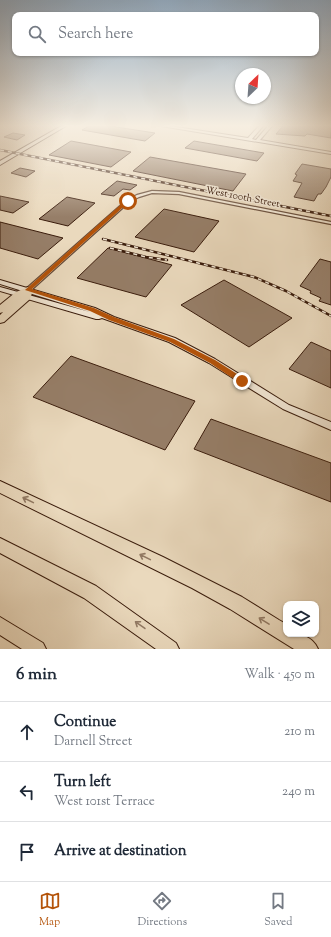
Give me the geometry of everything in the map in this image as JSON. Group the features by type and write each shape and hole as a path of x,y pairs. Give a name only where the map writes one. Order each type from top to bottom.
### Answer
{"highway":[{"path":"0,310 24,293"},
{"path":"0,320 24,293"},
{"path":"0,487 186,577 251,613 310,649"},
{"path":"0,545 90,592 170,649"},
{"path":"0,625 37,649"}],"main road":[{"path":"0,163 12,156"},
{"path":"0,282 24,293 89,315 111,319 152,332 184,346 212,361 283,405 331,426"},
{"path":"0,289 24,293"}],"street":[{"name":"West 100th Street","path":"24,293 128,201 152,192 179,192 331,223"}],"building":[{"path":"56,156 125,156 111,167"},
{"path":"231,156 261,156 257,161"},
{"path":"150,157 246,174 233,191 133,171"},
{"path":"302,164 331,169 331,177 326,187 321,194 318,194 314,201 294,197 302,183 293,181 297,175 295,174"},
{"path":"20,168 35,171 26,177 11,173"},
{"path":"117,181 137,185 130,190 123,189 114,196 101,194"},
{"path":"0,196 29,202 13,213 0,210"},
{"path":"67,197 95,203 68,226 39,219"},
{"path":"164,209 219,221 194,252 135,237"},
{"path":"0,222 63,238 38,259 0,248"},
{"path":"108,248 172,265 146,297 77,278"},
{"path":"320,259 331,262 331,305 319,301 321,298 300,286"},
{"path":"224,280 292,318 249,347 181,305"},
{"path":"311,342 331,351 331,388 289,369"},
{"path":"71,356 195,401 165,450 33,397"},
{"path":"211,419 331,463 331,502 194,449"}],"railway":[{"path":"32,156 331,216"},
{"path":"103,239 254,277 286,291 331,316"},
{"path":"110,248 146,257 167,260"}],"route":[{"path":"128,201 28,290 69,302 92,310 111,319 172,340 212,361 242,381"}]}
